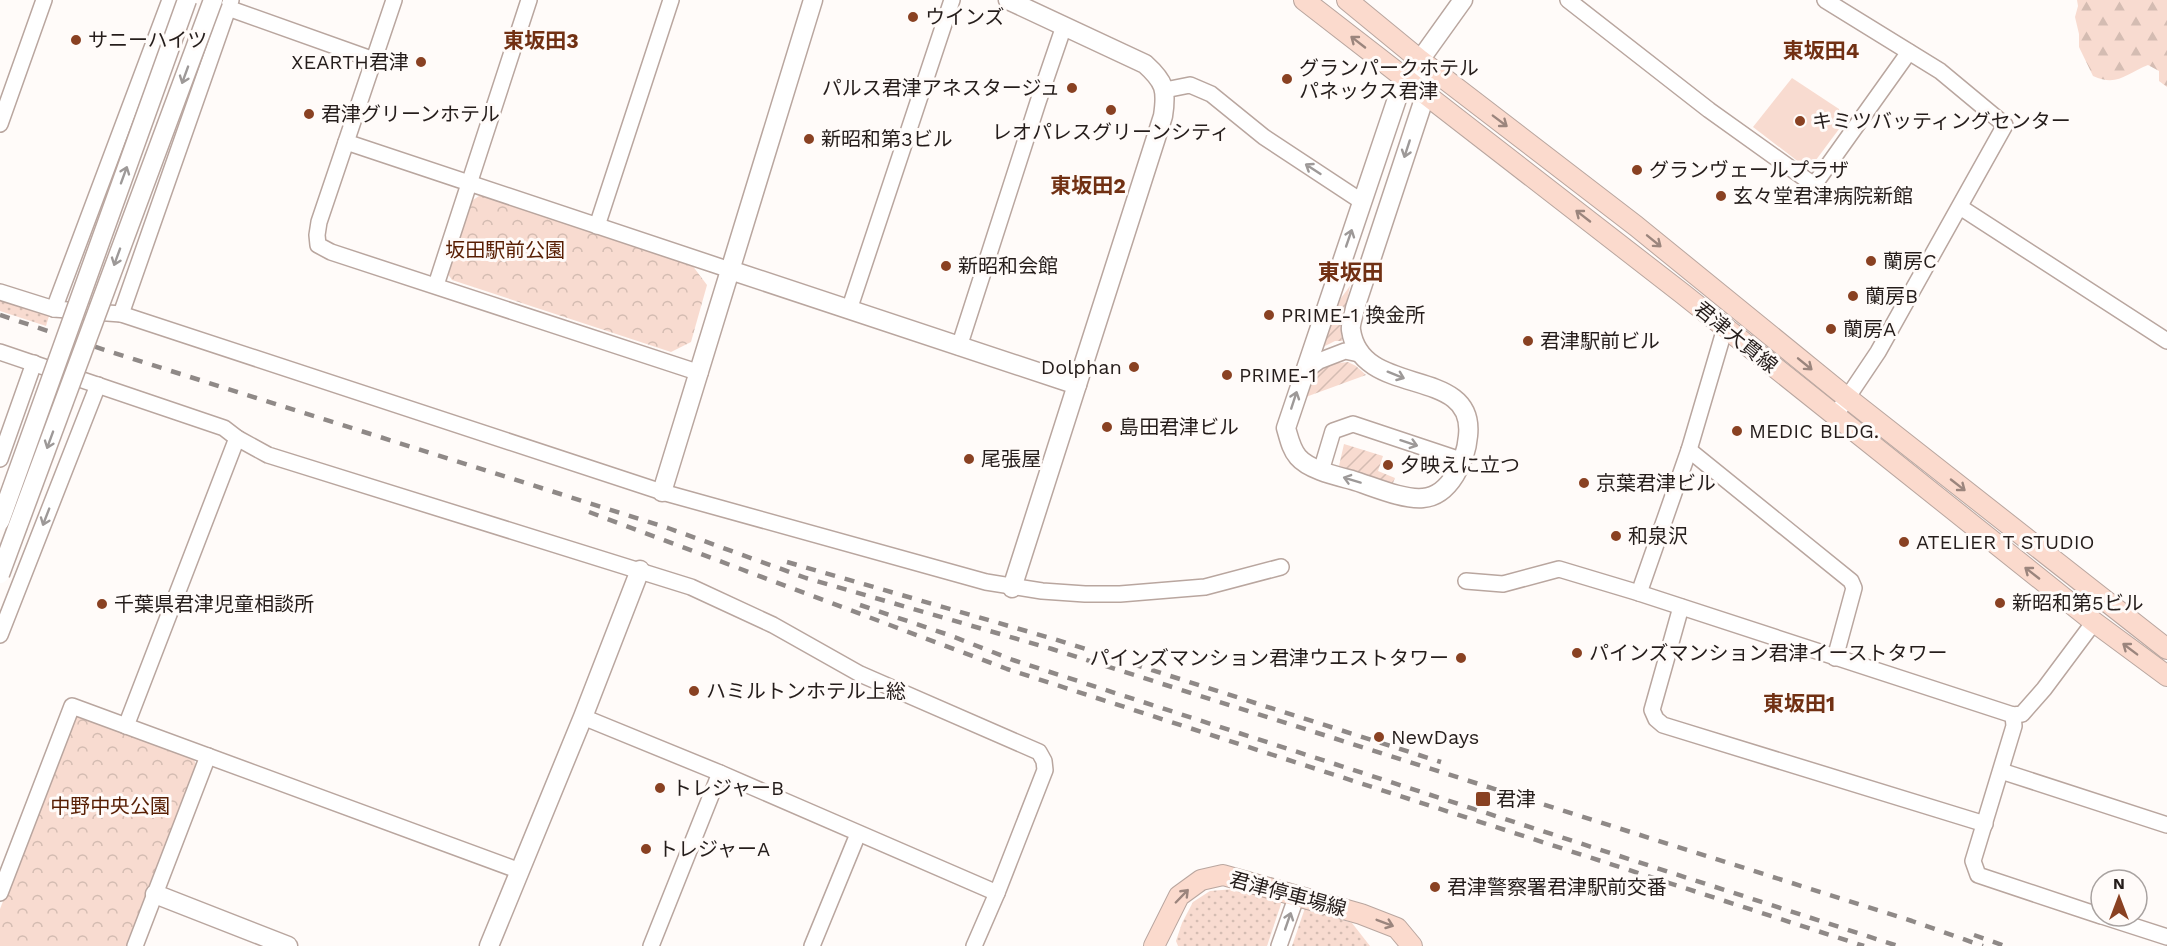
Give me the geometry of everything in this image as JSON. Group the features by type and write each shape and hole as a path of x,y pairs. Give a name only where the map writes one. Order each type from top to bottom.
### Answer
{"main road":[{"name":"君津大貫線","path":"1304,0 1725,328 2094,622 2167,676"},
{"name":"君津大貫線","path":"1347,0 1420,60 1636,226 1848,398 2167,649"},
{"name":"君津停車場線","path":"1154,946 1179,896 1201,880 1223,875 1361,914 1397,928 1412,946"}],"street":[{"path":"1,119 44,0"},
{"path":"54,309 170,0"},
{"path":"0,521 186,0"},
{"path":"394,0 319,222 316,235 318,245 331,252 700,373"},
{"path":"436,285 529,0"},
{"path":"597,226 671,0"},
{"path":"662,492 813,0"},
{"path":"849,310 952,0"},
{"path":"1008,0 1145,64 1159,76 1167,95 1163,116 1012,588"},
{"path":"1420,60 1426,93 1355,308 1351,329 1359,354 1369,364 1456,398 1464,407 1468,435 1461,460 1452,480 1439,492 1424,498 1404,496 1321,471 1299,459 1290,444 1286,428 1404,78 1420,60 1463,0"},
{"path":"1568,0 1709,110 1814,185 1909,52"},
{"path":"1825,0 1940,71 2005,125 1878,352 1835,416"},
{"path":"121,314 224,3"},
{"path":"224,3 374,60"},
{"path":"0,574 224,3"},
{"path":"959,347 1064,26"},
{"path":"1165,90 1190,86 1211,94 1264,136 1361,201"},
{"path":"346,142 1077,385"},
{"path":"1960,207 2167,341"},
{"path":"0,292 54,309 121,314 662,492 1012,588 1085,594 1119,594 1205,587 1281,567"},
{"path":"1640,593 1689,450 1725,328"},
{"path":"1303,373 1319,361 1345,351 1359,354"},
{"path":"0,352 224,428 268,455 691,587 773,625 860,674 1039,752 1044,761 1045,770 974,946"},
{"path":"0,459 34,363"},
{"path":"0,635 98,385"},
{"path":"1321,471 1334,431 1353,424 1461,460"},
{"path":"126,726 237,438"},
{"path":"1689,450 1851,581 1854,588 1835,658"},
{"path":"1466,581 1479,584 1503,584 1559,569 1640,593 2013,715 2022,714 2044,689 2094,622"},
{"path":"489,946 583,717 640,570"},
{"path":"1681,607 1652,710 1656,719 1663,725 1985,824"},
{"path":"0,893 72,706 520,871"},
{"path":"2013,715 2014,726 1973,861 1978,874 1987,879 2089,912"},
{"path":"583,717 720,773 997,893"},
{"path":"135,946 208,756"},
{"path":"2001,771 2167,825"},
{"path":"651,946 720,773"},
{"path":"812,946 858,834"},
{"path":"155,894 288,946"},
{"path":"1280,946 1297,895"},
{"path":"1163,925 1165,946"},
{"path":"2139,928 2167,937"}],"green space":[{"path":"2077,0 2167,0 2167,87 2159,81 2159,71 2148,65 2115,80 2093,76 2079,47 2075,17"},
{"name":"キミツバッティングセンター","path":"1792,78 1839,109 1842,125 1813,164 1804,166 1753,127"},
{"name":"坂田駅前公園","path":"482,194 692,265 707,285 691,342 671,352 452,280 448,274 470,202"},
{"path":"1350,286 1341,328 1342,341 1335,341 1317,350 1341,298"},
{"path":"0,300 49,316 46,326 0,311"},
{"path":"1348,362 1366,375 1303,398 1310,381 1323,367"},
{"path":"1344,444 1383,456 1378,471 1395,478 1393,483 1339,466"},
{"name":"中野中央公園","path":"74,715 192,756 197,766 127,946 0,946 0,909"},
{"path":"1246,890 1282,901 1267,946 1178,946 1176,941 1182,923 1193,902 1210,891"},
{"path":"1305,908 1352,923 1370,946 1292,946"}],"railway":[{"path":"0,315 668,528 806,578 1052,649 1912,921 1983,946"},
{"path":"589,512 1007,669 1864,946"},
{"path":"787,562 1054,639 1441,762"},
{"path":"860,605 949,635 1013,660 1898,946"},
{"path":"1974,935 2005,946"}],"place":[{"name":"ウインズ","path":"913,17"},
{"name":"サニーハイツ","path":"76,40"},
{"name":"XEARTH君津","path":"421,62"},
{"name":"グランパークホテル パネックス君津","path":"1287,79"},
{"name":"パルス君津アネスタージュ","path":"1072,88"},
{"name":"レオパレスグリーンシティ","path":"1111,110"},
{"name":"君津グリーンホテル","path":"309,114"},
{"name":"キミツバッティングセンター","path":"1800,121"},
{"name":"新昭和第3ビル","path":"809,139"},
{"name":"グランヴェールプラザ","path":"1637,170"},
{"name":"玄々堂君津病院新館","path":"1721,196"},
{"name":"蘭房C","path":"1871,261"},
{"name":"新昭和会館","path":"946,266"},
{"name":"蘭房B","path":"1853,296"},
{"name":"PRIME-1 換金所","path":"1269,315"},
{"name":"蘭房A","path":"1831,329"},
{"name":"君津駅前ビル","path":"1528,341"},
{"name":"Dolphan","path":"1134,367"},
{"name":"PRIME-1","path":"1227,375"},
{"name":"島田君津ビル","path":"1107,427"},
{"name":"MEDIC BLDG.","path":"1737,431"},
{"name":"尾張屋","path":"969,459"},
{"name":"夕映えに立つ","path":"1388,465"},
{"name":"京葉君津ビル","path":"1584,483"},
{"name":"和泉沢","path":"1616,536"},
{"name":"ATELIER T STUDIO","path":"1904,542"},
{"name":"新昭和第5ビル","path":"2000,603"},
{"name":"千葉県君津児童相談所","path":"102,604"},
{"name":"パインズマンション君津イーストタワー","path":"1577,653"},
{"name":"パインズマンション君津ウエストタワー","path":"1461,658"},
{"name":"ハミルトンホテル上総","path":"694,691"},
{"name":"NewDays","path":"1379,737"},
{"name":"トレジャーB","path":"660,788"},
{"name":"君津","path":"1483,799"},
{"name":"トレジャーA","path":"646,849"},
{"name":"君津警察署君津駅前交番","path":"1435,887"}],"district":[{"name":"東坂田3","path":"541,41"},
{"name":"東坂田4","path":"1821,51"},
{"name":"東坂田2","path":"1088,186"},
{"name":"東坂田","path":"1351,272"},
{"name":"東坂田1","path":"1799,704"}]}
